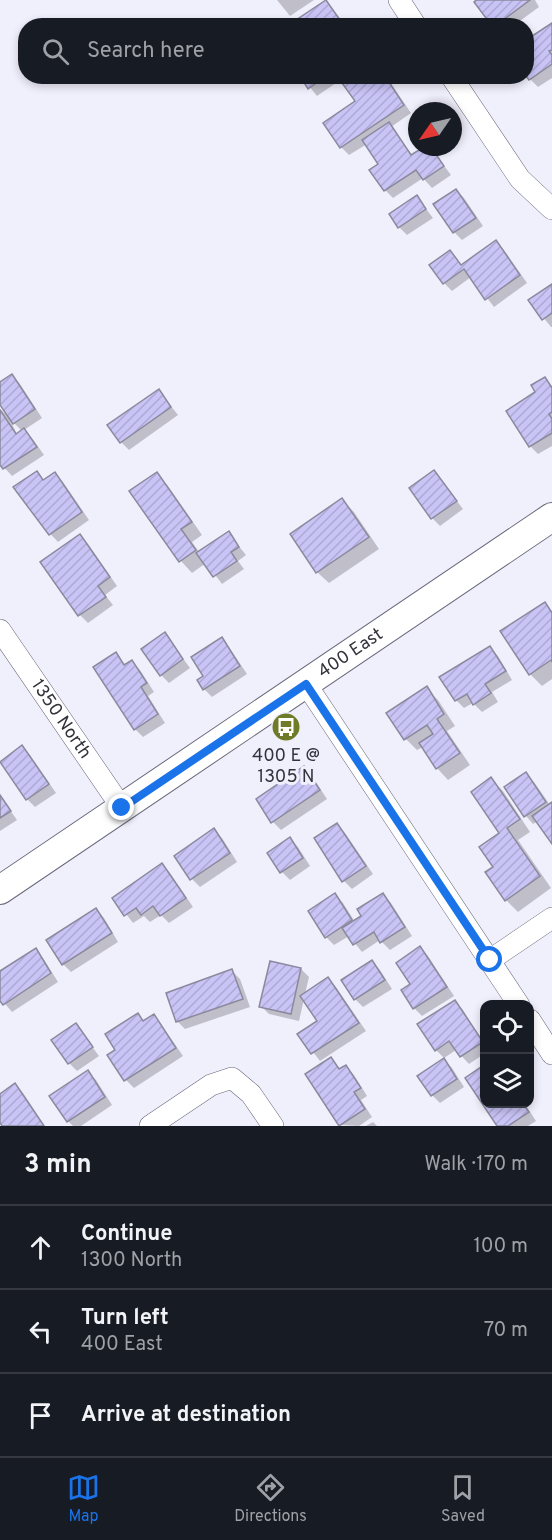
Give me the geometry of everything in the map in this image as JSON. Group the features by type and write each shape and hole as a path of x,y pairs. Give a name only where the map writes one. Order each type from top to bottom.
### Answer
{"main road":[{"name":"400 East","path":"0,890 552,518"}],"street":[{"path":"399,0 411,18"},
{"path":"456,84 520,178 552,209"},
{"name":"1350 North","path":"0,630 122,808"},
{"path":"306,684 516,1000"},
{"path":"490,960 552,918"},
{"path":"534,1026 552,1054"},
{"path":"150,1126 211,1085 232,1078 251,1094 273,1126"}],"building":[{"path":"326,0 338,18 299,18"},
{"path":"476,0 530,0 506,18 486,18 474,2"},
{"path":"552,23 552,50 549,51 552,55 552,64 534,77 534,35"},
{"path":"305,84 315,84 308,89"},
{"path":"343,84 390,84 404,105 340,148 323,123 355,101"},
{"path":"389,122 408,150 408,156 437,156 444,166 423,180 416,170 384,191 369,170 378,164 362,140"},
{"path":"456,189 476,218 453,233 433,204"},
{"path":"417,195 426,209 398,228 389,214"},
{"path":"496,240 520,275 485,300 464,269 443,284 429,265 450,250 461,265"},
{"path":"552,284 552,313 542,320 528,300"},
{"path":"12,374 35,409 13,424 0,405 0,382"},
{"path":"545,377 552,388 552,412 549,414 552,419 552,433 529,447 506,411 535,392 531,385"},
{"path":"159,389 171,407 120,443 107,425"},
{"path":"0,410 16,434 24,428 37,447 3,469 0,465"},
{"path":"434,470 457,501 431,519 409,488"},
{"path":"37,471 43,480 55,472 82,512 49,535 13,487"},
{"path":"157,472 192,522 181,529 196,550 179,562 129,491"},
{"path":"342,498 369,537 316,573 290,534"},
{"path":"229,531 239,547 231,552 237,561 213,577 196,553"},
{"path":"80,534 110,577 98,586 106,597 78,616 40,562"},
{"path":"545,602 552,613 552,662 551,660 529,675 500,631"},
{"path":"165,632 183,659 160,676 141,649"},
{"path":"222,637 240,666 203,690 197,680 203,676 191,657"},
{"path":"490,646 506,671 485,684 491,693 473,705 467,694 455,701 439,677"},
{"path":"116,652 124,665 132,660 147,683 141,687 158,714 134,730 93,667"},
{"path":"427,686 444,714 437,719 460,753 436,769 419,743 433,734 427,725 404,740 386,713"},
{"path":"22,745 49,784 26,800 0,762"},
{"path":"304,766 320,790 271,823 256,799"},
{"path":"526,772 546,802 524,817 504,787"},
{"path":"491,777 520,819 507,828 540,876 505,901 485,872 493,867 479,847 499,833 471,792"},
{"path":"0,795 11,811 0,818"},
{"path":"552,802 552,844 532,816"},
{"path":"337,823 366,866 342,882 314,838"},
{"path":"214,828 230,853 190,880 174,856"},
{"path":"290,837 303,858 280,873 267,853"},
{"path":"162,863 186,898 160,916 153,906 141,915 136,908 124,916 112,898"},
{"path":"335,893 352,920 325,938 308,911"},
{"path":"383,893 405,927 380,943 374,932 353,945 342,928 361,916 357,909"},
{"path":"96,908 112,933 62,965 46,940"},
{"path":"420,946 447,987 413,1009 401,990 410,984 396,963"},
{"path":"36,948 51,973 3,1005 0,1001 0,971"},
{"path":"372,960 385,980 354,1000 341,980"},
{"path":"270,961 301,968 291,1014 259,1007"},
{"path":"232,969 243,999 176,1022 166,993"},
{"path":"328,977 359,1023 311,1054 297,1034 317,1021 300,996"},
{"path":"455,1000 480,1038 480,1044 460,1057 449,1041 435,1051 417,1024"},
{"path":"138,1013 143,1021 154,1014 176,1048 124,1081 107,1055 115,1050 105,1034"},
{"path":"76,1023 93,1047 68,1064 51,1040"},
{"path":"331,1057 339,1069 346,1065 361,1088 354,1092 365,1109 339,1126 305,1074"},
{"path":"444,1058 457,1079 431,1096 417,1076"},
{"path":"480,1068 480,1100 465,1078"},
{"path":"88,1070 105,1097 67,1122 49,1096"},
{"path":"15,1083 44,1126 2,1126 0,1123 0,1094"},
{"path":"485,1108 526,1108 529,1112 508,1126 497,1126"}],"place":[{"name":"400 E @ 1305 N","path":"286,727"}],"route":[{"path":"122,808 306,684 490,960"}]}
